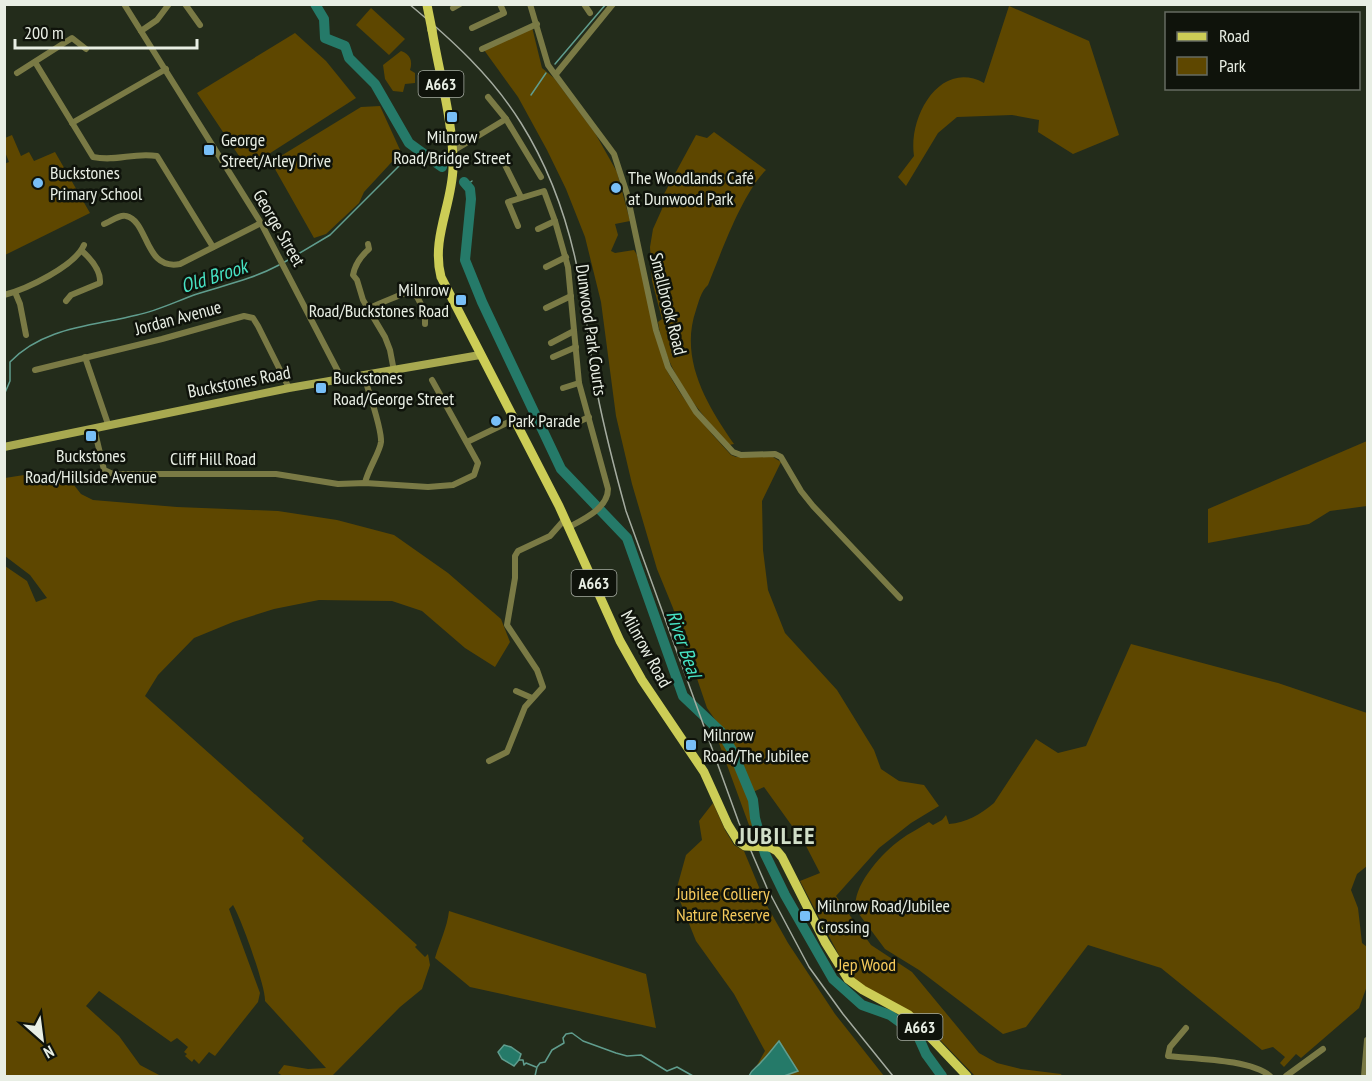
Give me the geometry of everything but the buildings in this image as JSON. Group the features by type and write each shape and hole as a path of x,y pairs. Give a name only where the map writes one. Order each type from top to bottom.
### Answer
{"main road":[{"name":"Milnrow Road","path":"427,5 453,151 452,187 439,239 438,266 441,276 567,523 623,648 704,772 728,825 738,841 745,846 770,847 782,857 825,942 848,979 863,990 909,1015 967,1077"},
{"name":"Buckstones Road","path":"4,447 289,388 480,355"}],"street":[{"name":"George Street","path":"124,4 261,223 342,380"},
{"path":"141,31 157,20 169,4"},
{"path":"185,4 200,25"},
{"path":"453,8 460,4"},
{"path":"472,28 504,13 500,4"},
{"name":"Smallbrook Road","path":"530,4 548,65 614,154 627,194 656,330 668,367 679,386 696,412 733,452 741,455 776,454 781,457 801,491 813,506 900,598"},
{"path":"584,4 590,13"},
{"path":"556,74 613,4"},
{"path":"482,49 537,24"},
{"path":"17,73 72,38 87,49"},
{"path":"35,62 93,157 107,160 143,153 157,156 213,247"},
{"path":"72,123 166,69"},
{"path":"488,97 506,119 541,177"},
{"path":"453,151 506,119"},
{"path":"505,165 521,197"},
{"name":"Dunwood Park Courts","path":"518,225 508,201 544,191 566,258 579,383 608,489 606,500 594,512 567,523 550,536 518,551 515,556 515,578 507,625 537,669 542,681 542,690 532,698"},
{"path":"104,224 123,215 128,216 135,222 157,258 170,265 180,264 261,223"},
{"path":"538,229 555,221"},
{"path":"368,244 369,249 362,255 353,275 368,309 385,337 394,370"},
{"path":"4,295 15,292 68,265 83,248 93,262 101,280 100,283 71,295 66,301"},
{"path":"546,267 566,258"},
{"path":"368,309 413,289 425,312 425,324"},
{"path":"15,292 20,304 26,335"},
{"path":"546,308 571,296"},
{"name":"Jordan Avenue","path":"35,370 244,316 252,318 258,326 289,388"},
{"path":"551,343 574,331"},
{"path":"553,357 576,347"},
{"path":"85,357 108,424"},
{"path":"364,376 374,407 381,442 365,483 428,487 453,485 474,475 478,463 432,380"},
{"path":"562,388 579,383"},
{"path":"574,424 589,417"},
{"path":"467,442 513,420"},
{"name":"Cliff Hill Road","path":"94,428 104,470 112,474 276,474 338,483 365,483"},
{"path":"489,761 507,752 525,707 532,698 516,691"},
{"path":"1186,1028 1170,1047 1168,1056 1223,1061 1256,1068 1270,1077"},
{"path":"1364,1077 1367,1040"},
{"path":"1286,1077 1323,1049"}],"green space":[{"path":"1009,6 1089,41 1119,135 1073,154 1038,132 1039,120 1012,115 957,117 938,133 906,186 898,177 914,156 913,141 922,109 941,85 954,79 968,78 984,83"},
{"path":"371,8 405,39 389,55 356,25"},
{"name":"Jep Wood","path":"532,27 542,68 554,78 595,133 617,172 630,221 615,224 618,235 611,251 615,253 634,250 637,255 666,369 696,414 731,455 773,457 781,462 762,501 763,550 768,590 785,633 837,690 874,750 881,769 899,781 924,785 939,806 911,823 879,848 836,896 871,945 912,972 979,1053 997,1063 1062,1076 975,1076 916,1015 852,980 800,881 820,873 805,844 764,787 753,792 732,744 707,708 673,608 657,569 632,484 616,416 601,302 585,237 566,189 547,150 518,97 484,50"},
{"path":"295,33 326,61 356,98 247,168 197,93"},
{"path":"401,51 409,56 410,70 415,73 415,83 405,84 403,92 393,91 385,79 383,65"},
{"path":"380,106 401,152 364,192 359,203 326,234 314,238 271,162 361,107"},
{"path":"714,132 766,170 749,194 733,224 708,285 700,296 692,328 693,364 698,381 714,413 734,444 729,445 684,389 668,357 658,322 662,319 652,281 650,247 653,229 662,209 664,194 696,135 707,138"},
{"name":"Buckstones Primary School","path":"12,135 21,156 29,152 34,161 55,152 90,213 5,255 4,164 9,162 5,152 5,138"},
{"path":"1367,441 1367,506 1330,511 1309,524 1208,543 1208,509"},
{"path":"24,475 50,479 66,475 81,494 93,500 177,507 278,511 337,520 394,535 448,573 501,619 510,642 495,667 465,648 422,611 392,601 319,600 274,609 194,638 158,675 145,696 304,838 302,841 417,945 415,947 425,957 428,954 430,965 422,989 400,1007 332,1076 283,1076 278,1073 284,1065 308,1069 326,1068 265,1001 262,982 233,905 229,909 260,993 258,1002 215,1056 209,1052 199,1064 194,1059 192,1062 185,1056 187,1054 184,1052 188,1047 177,1038 171,1042 99,991 86,1006 119,1036 140,1065 161,1076 5,1076 5,566 27,581 36,602 47,598 30,575 5,556 5,478"},
{"path":"1131,644 1278,683 1367,713 1367,866 1357,874 1351,890 1358,908 1362,943 1367,947 1367,986 1359,1008 1301,1058 1296,1054 1284,1067 1280,1063 1285,1057 1273,1047 1262,1050 1161,968 1088,945 1026,1027 1003,1034 919,970 885,949 856,910 858,891 863,881 885,853 903,837 929,822 933,825 946,815 949,824 961,822 989,807 994,803 1036,739 1058,753 1086,746"},
{"path":"716,735 729,748 750,802 750,816 756,838 753,836"},
{"name":"Jubilee Colliery Nature Reserve","path":"713,803 734,845 744,851 766,904 788,943 835,1014 884,1076 751,1076 765,1051 734,994 696,941 676,891 686,855 702,840 699,821"},
{"path":"449,911 646,974 656,1028 470,987 435,958"}],"water":[{"path":"779,1041 798,1071 784,1076 749,1076 752,1071"},
{"path":"504,1045 521,1054 514,1066 502,1059 498,1052"}],"waterway":[{"name":"River Beal","path":"315,4 324,19 325,38 345,46 349,58 375,84 409,143 442,167"},
{"path":"555,64 606,4"},
{"path":"531,95 546,73"},
{"name":"Old Brook","path":"283,263 330,235 407,158 415,153 428,155"},
{"name":"River Beal","path":"467,185 472,181"},
{"name":"River Beal","path":"464,182 470,189 471,199 465,260 482,302 561,469 627,538 683,696 721,732 733,752 753,800 755,818 765,854 785,895 833,979 862,1005 890,1015 918,1036 926,1054 942,1076"},
{"name":"Old Brook","path":"4,395 10,381 10,362 23,350 38,341 69,330 152,311 249,278 279,265"},
{"path":"535,1076 540,1063 545,1062 552,1050 564,1043 563,1038 566,1034 572,1033 583,1041 616,1053 627,1056 641,1055 667,1071 677,1067 693,1076"},
{"path":"519,1060 523,1060 524,1065 526,1063 536,1067"}],"tram line":[{"path":"409,4 484,74 510,106 543,163 560,205 573,248 597,392 626,511 739,823 767,888 809,967 893,1076"}],"place":[{"name":"Milnrow Road/Bridge Street","path":"452,117"},
{"name":"George Street/Arley Drive","path":"209,150"},
{"name":"Buckstones Primary School","path":"38,183"},
{"name":"The Woodlands Café at Dunwood Park","path":"616,188"},
{"name":"Milnrow Road/Buckstones Road","path":"461,300"},
{"name":"Buckstones Road/George Street","path":"321,388"},
{"name":"Park Parade","path":"496,421"},
{"name":"Buckstones Road/Hillside Avenue","path":"91,436"},
{"name":"Milnrow Road/The Jubilee","path":"691,745"},
{"name":"Milnrow Road/Jubilee Crossing","path":"805,916"}],"district":[{"name":"JUBILEE","path":"777,836"}]}
